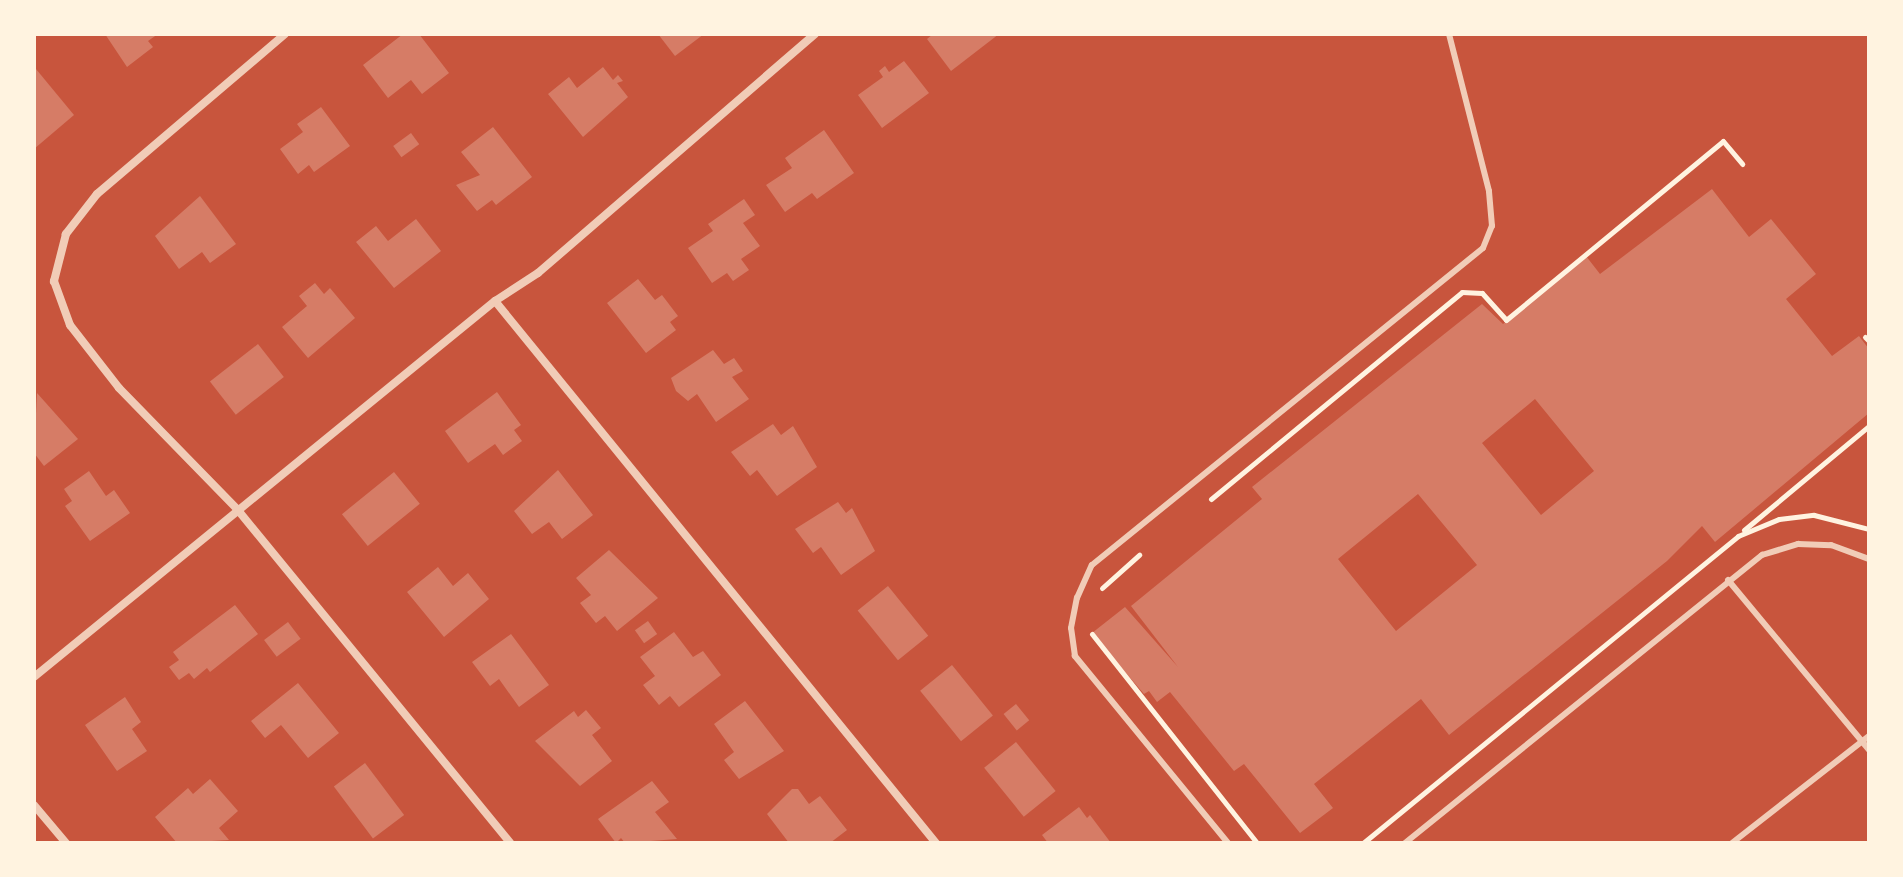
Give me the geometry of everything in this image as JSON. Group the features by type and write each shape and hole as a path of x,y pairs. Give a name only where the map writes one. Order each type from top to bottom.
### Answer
{"street":[{"path":"285,34 97,194 66,234 54,281 70,325 119,388 237,509 510,843"},
{"path":"34,677 495,301 538,273 815,34"},
{"path":"495,301 936,843"},
{"path":"34,805 66,843"}],"lane":[{"path":"1228,843 1075,656 1071,628 1077,598 1092,565 1483,248 1492,226 1489,191 1449,34"},
{"path":"1405,843 1762,555 1798,544 1831,545 1869,559"},
{"path":"1728,580 1869,750"},
{"path":"1732,843 1869,736"}],"path":[{"path":"1211,499 1462,292 1482,293 1506,320 1723,141 1742,164"},
{"path":"1363,843 1869,426"},
{"path":"1738,536 1779,519 1814,515 1869,529"},
{"path":"1094,596 1139,555"},
{"path":"1089,620 1093,640 1257,843"}],"building":[{"path":"105,34 158,34 148,41 153,47 127,67"},
{"path":"403,34 419,34 449,73 422,94 411,80 388,98 363,65"},
{"path":"658,34 704,34 675,56"},
{"path":"933,34 999,34 951,71 927,39"},
{"path":"904,61 929,93 882,128 858,95 883,77 879,71 885,66 889,72"},
{"path":"603,67 613,80 618,75 623,81 617,83 628,97 583,137 548,94 569,77 577,88"},
{"path":"36,69 74,115 34,149 34,71"},
{"path":"321,107 350,146 314,172 309,165 298,174 280,149 303,132 297,124"},
{"path":"493,127 532,177 496,205 492,200 477,211 456,185 480,175 461,152"},
{"path":"824,130 854,173 817,199 812,193 785,212 766,185 792,168 785,158"},
{"path":"411,133 419,144 401,157 393,146"},
{"path":"1712,189 1749,237 1771,219 1816,274 1786,299 1832,356 1859,336 1869,349 1869,413 1715,542 1702,526 1667,561 1449,735 1421,699 1314,784 1333,808 1300,833 1244,764 1234,771 1170,692 1157,702 1149,691 1144,694 1092,633 1125,607 1178,667 1131,606 1262,499 1252,487 1482,304 1503,324 1586,256 1600,274","holes":["1535,399 1594,471 1541,515 1482,443","1418,494 1477,565 1396,631 1338,559"]},
{"path":"200,196 236,244 210,263 202,252 179,269 155,236"},
{"path":"744,199 755,215 743,223 760,246 741,259 749,270 733,281 727,273 712,283 688,248 713,231 708,224"},
{"path":"416,219 441,251 394,288 356,242 376,226 388,241"},
{"path":"638,279 655,300 662,295 678,316 670,322 676,330 646,353 607,303"},
{"path":"315,283 324,294 330,288 355,318 308,358 282,327 307,306 299,296"},
{"path":"258,344 284,377 236,415 210,382"},
{"path":"713,350 724,364 734,358 743,371 732,377 749,399 716,422 697,394 688,401 676,391 671,378"},
{"path":"497,392 521,425 514,430 522,441 503,455 495,444 468,463 445,431"},
{"path":"37,393 78,439 44,466 34,453"},
{"path":"773,424 781,435 793,426 817,467 777,496 757,470 750,476 731,452"},
{"path":"558,470 593,515 562,539 549,522 532,534 514,511"},
{"path":"89,471 106,496 114,490 130,513 90,541 65,506 72,501 64,489"},
{"path":"394,472 420,504 368,546 342,514"},
{"path":"838,502 846,513 852,508 875,551 841,575 821,547 813,553 795,529"},
{"path":"609,550 658,598 617,631 605,616 596,623 580,603 591,595 576,578"},
{"path":"438,567 453,586 468,573 489,599 444,637 407,592"},
{"path":"888,586 928,636 898,660 858,611"},
{"path":"235,605 258,634 210,672 207,668 194,679 189,673 179,680 169,667 179,660 173,652"},
{"path":"648,621 657,634 644,643 635,630"},
{"path":"288,622 301,639 277,657 264,640"},
{"path":"674,632 693,657 703,651 721,675 679,707 670,696 659,705 643,685 655,676 640,657"},
{"path":"511,634 549,685 519,707 499,679 490,686 472,662"},
{"path":"952,665 993,716 961,741 920,691"},
{"path":"298,683 339,733 308,758 281,725 265,738 251,721"},
{"path":"125,697 141,722 132,729 147,751 117,771 85,725"},
{"path":"745,701 784,751 739,779 724,760 734,752 714,724"},
{"path":"1016,704 1029,720 1017,730 1004,714"},
{"path":"586,710 601,728 592,735 612,761 580,786 535,741 574,711 578,717"},
{"path":"1016,742 1056,791 1024,817 984,768"},
{"path":"365,763 404,815 373,838 334,786"},
{"path":"210,779 238,811 219,828 229,840 177,843 155,817 188,788 193,794"},
{"path":"652,781 669,802 655,812 677,839 625,843 621,838 616,843 598,819"},
{"path":"792,789 798,789 809,804 820,796 847,830 830,843 789,843 767,814"},
{"path":"1079,807 1087,818 1090,815 1111,843 1048,843 1042,835"}]}
